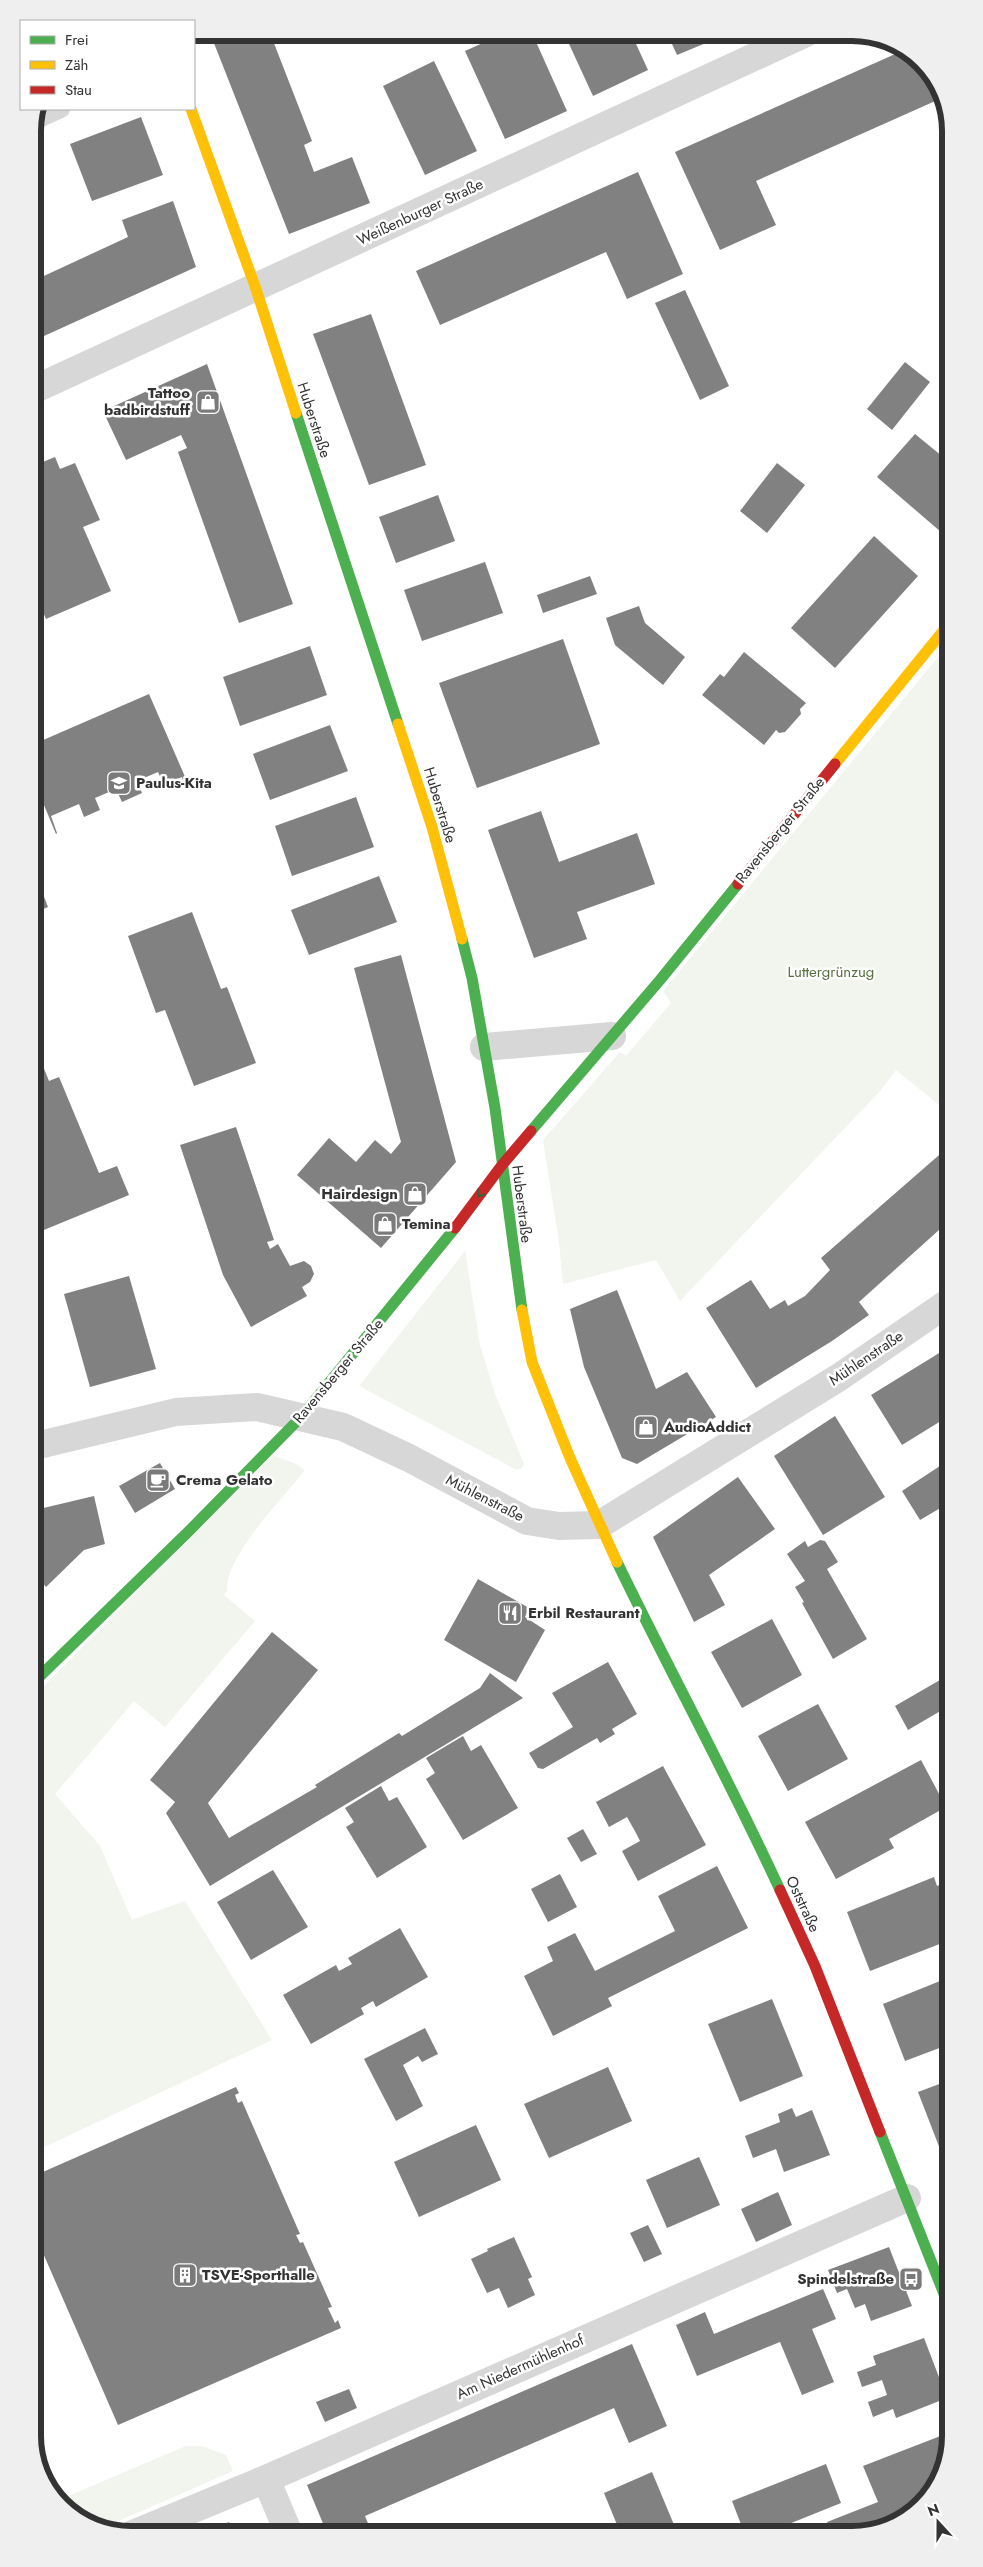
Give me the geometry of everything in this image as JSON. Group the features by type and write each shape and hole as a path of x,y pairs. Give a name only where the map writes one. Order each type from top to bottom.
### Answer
{"street":[{"name":"Weißenburger Straße","path":"41,386 256,289 789,41"},
{"name":"Huberstraße","path":"191,110 256,289 432,827 472,978 502,1165 518,1292 532,1362 599,1525"},
{"name":"Ravensberger Straße","path":"41,1675 189,1531 302,1416 459,1224 502,1165 612,1036 942,632"},
{"path":"484,1047 612,1036"},
{"name":"Mühlenstraße","path":"41,1444 176,1412 257,1407 343,1427 409,1458 527,1521 559,1526 599,1525 838,1378 942,1307"},
{"name":"Oststraße","path":"599,1525 660,1652 753,1831 808,1950 942,2288"},
{"name":"Am Niedermühlenhof","path":"152,2526 266,2479 907,2198"},
{"path":"266,2479 286,2526"}],"lane":[{"path":"42,118 59,110"}],"green space":[{"name":"Luttergrünzug","path":"942,652 942,1107 896,1070 881,1090 680,1301 656,1260 563,1284 559,1242 543,1140 620,1052 626,1056 671,1003 663,991"},
{"path":"465,1251 480,1345 495,1394 524,1464 522,1468 517,1470 359,1386"},
{"path":"273,1455 296,1464 305,1470 257,1528 235,1562 229,1577 227,1591 224,1595 255,1621 165,1727 134,1701 55,1794 100,1846 132,1920 185,1901 272,2040 41,2149 41,1689"},
{"path":"186,2446 202,2446 226,2455 233,2471 112,2524 86,2514 66,2497"}],"building":[{"path":"213,41 273,41 312,141 304,145 314,172 352,157 370,203 289,234"},
{"path":"487,41 536,41 567,111 505,139 465,51"},
{"path":"568,41 635,41 648,70 593,96"},
{"path":"671,41 711,41 677,55"},
{"path":"897,53 911,64 927,81 936,101 756,181 776,225 720,250 675,152"},
{"path":"434,61 477,151 425,175 383,86"},
{"path":"141,117 163,175 92,201 70,144"},
{"path":"638,172 683,274 627,299 606,252 440,325 416,271"},
{"path":"173,201 196,267 41,337 41,277 128,237 122,220"},
{"path":"685,290 729,386 700,400 655,303"},
{"path":"371,314 426,465 369,485 313,334"},
{"path":"905,362 930,382 892,430 867,409"},
{"path":"207,364 293,604 239,623 178,452 187,448 181,435 126,460 103,411"},
{"path":"915,434 942,456 942,531 941,532 877,477"},
{"path":"55,457 60,469 75,463 100,520 83,527 111,591 46,619 41,607 41,463"},
{"path":"777,463 805,485 767,533 740,511"},
{"path":"438,495 455,541 396,563 379,517"},
{"path":"874,536 918,576 835,668 791,628"},
{"path":"485,562 503,613 422,641 404,590"},
{"path":"590,576 597,594 543,613 537,595"},
{"path":"639,606 645,623 685,657 663,685 615,645 606,618"},
{"path":"563,639 600,744 477,788 439,683"},
{"path":"310,646 327,695 240,726 223,677"},
{"path":"744,652 806,703 800,709 801,714 785,732 779,733 776,730 764,745 702,695 720,674 724,677"},
{"path":"149,694 186,779 183,780 182,777 164,785 158,772 137,781 142,793 122,802 116,789 95,798 100,810 84,817 79,804 51,816 56,834 41,798 41,741"},
{"path":"330,725 348,771 270,800 253,754"},
{"path":"356,797 374,847 292,876 275,826"},
{"path":"541,811 559,862 637,833 655,884 577,912 587,939 534,958 488,830"},
{"path":"379,876 397,922 309,955 291,910"},
{"path":"41,889 48,907 41,910"},
{"path":"192,912 221,989 227,987 256,1063 194,1086 165,1010 156,1013 128,936"},
{"path":"401,955 456,1162 381,1248 297,1175 329,1138 356,1162 375,1140 391,1154 401,1142 354,968"},
{"path":"41,1061 49,1081 59,1077 99,1173 117,1166 129,1195 41,1231"},
{"path":"236,1127 274,1240 267,1242 270,1249 278,1244 290,1266 304,1261 311,1266 314,1274 310,1282 302,1287 307,1296 251,1327 223,1275 180,1145"},
{"path":"942,1152 942,1227 859,1302 869,1315 832,1341 756,1388 706,1308 751,1280 770,1309 785,1300 788,1306 805,1296 830,1270 821,1258"},
{"path":"129,1276 156,1369 90,1387 64,1294"},
{"path":"617,1290 656,1389 687,1372 716,1417 637,1464 622,1458 584,1367 570,1309"},
{"path":"942,1351 942,1420 902,1445 871,1395"},
{"path":"835,1416 885,1497 823,1535 774,1456"},
{"path":"160,1463 175,1489 135,1513 119,1486"},
{"path":"942,1465 942,1507 920,1520 902,1491"},
{"path":"738,1477 775,1529 709,1575 725,1605 694,1622 653,1537"},
{"path":"94,1496 105,1544 84,1550 46,1587 41,1581 41,1509"},
{"path":"820,1540 825,1541 838,1562 827,1569 867,1639 833,1659 802,1603 804,1602 795,1587 805,1581 787,1554 805,1541 808,1547"},
{"path":"478,1579 529,1608 525,1617 545,1630 516,1682 444,1640"},
{"path":"772,1619 802,1675 742,1708 711,1652"},
{"path":"272,1632 318,1670 208,1803 229,1838 317,1787 315,1785 399,1733 402,1736 480,1688 490,1673 523,1698 210,1886 166,1813 175,1802 150,1780"},
{"path":"608,1662 637,1714 612,1729 615,1734 600,1743 597,1738 543,1769 538,1768 529,1753 573,1727 552,1693"},
{"path":"940,1680 942,1684 942,1710 908,1730 895,1706"},
{"path":"818,1704 848,1759 788,1791 758,1736"},
{"path":"463,1736 471,1751 481,1745 518,1808 463,1840 426,1779 435,1773 426,1758"},
{"path":"921,1760 942,1799 942,1809 889,1839 894,1848 836,1879 805,1822"},
{"path":"663,1766 706,1845 638,1881 622,1851 640,1841 636,1833 627,1817 609,1827 596,1802"},
{"path":"381,1786 389,1801 397,1797 427,1847 377,1878 346,1827 354,1822 345,1808"},
{"path":"583,1829 597,1854 581,1862 567,1838"},
{"path":"717,1866 748,1928 608,1998 612,2006 553,2036 524,1976 553,1961 547,1947 575,1933 595,1971 675,1931 658,1896"},
{"path":"273,1870 308,1927 251,1960 217,1902"},
{"path":"560,1874 577,1907 548,1922 531,1889"},
{"path":"934,1877 937,1886 942,1884 942,1943 870,1971 847,1912"},
{"path":"400,1928 428,1977 376,2007 373,2001 361,2008 364,2014 311,2044 283,1995 336,1965 339,1971 352,1964 348,1958"},
{"path":"942,1980 942,2047 905,2061 883,2004"},
{"path":"772,1999 803,2076 740,2102 708,2024"},
{"path":"425,2028 438,2054 422,2062 418,2056 403,2065 423,2106 396,2121 364,2059"},
{"path":"608,2067 632,2121 549,2158 524,2104"},
{"path":"942,2083 942,2148 940,2149 918,2092"},
{"name":"TSVE-Sporthalle","path":"236,2087 239,2093 235,2095 238,2103 242,2101 300,2234 296,2235 300,2243 303,2242 332,2307 328,2308 335,2323 338,2320 341,2328 118,2425 41,2248 41,2173"},
{"path":"792,2108 796,2117 812,2110 830,2155 784,2172 776,2149 753,2158 745,2136 780,2122 778,2114"},
{"path":"476,2125 501,2180 419,2217 394,2162"},
{"path":"699,2157 720,2205 667,2228 646,2180"},
{"path":"778,2192 792,2225 756,2242 741,2209"},
{"path":"648,2225 662,2254 644,2262 630,2233"},
{"path":"514,2237 532,2277 528,2279 535,2295 508,2308 499,2288 487,2293 471,2259 488,2251 487,2249"},
{"path":"889,2247 912,2306 871,2321 865,2304 855,2308 847,2289 837,2293 828,2270"},
{"path":"823,2289 836,2319 812,2329 834,2382 802,2395 780,2342 697,2376 676,2325 705,2312 714,2334"},
{"path":"924,2338 942,2385 942,2400 896,2418 893,2409 873,2417 868,2402 887,2395 882,2380 862,2387 857,2372 876,2365 873,2356"},
{"path":"632,2344 667,2426 629,2443 614,2408 365,2516 369,2526 324,2526 307,2485"},
{"path":"349,2389 357,2408 325,2422 316,2402"},
{"path":"942,2435 937,2465 930,2481 923,2491 917,2497 913,2497 913,2501 902,2511 875,2523 863,2525 829,2526 827,2522 878,2502 863,2466"},
{"path":"826,2464 841,2503 784,2526 742,2526 732,2501"},
{"path":"652,2472 674,2526 618,2526 604,2493"},
{"path":"229,2522 231,2526 220,2526"}],"traffic: fast":[{"path":"296,413 398,724"},
{"path":"531,1131 660,980 738,884"},
{"path":"462,939 472,978 495,1108 522,1310"},
{"path":"41,1675 189,1531 302,1416 455,1228"},
{"path":"617,1562 780,1890"},
{"path":"880,2132 942,2289"}],"traffic: slow":[{"path":"191,110 256,289 296,413"},
{"path":"835,764 942,632"},
{"path":"398,724 432,827 462,939"},
{"path":"522,1310 532,1362 570,1458 617,1562"}],"traffic: jam":[{"path":"738,884 835,764"},
{"path":"455,1228 502,1165 531,1131"},
{"path":"780,1890 815,1966 880,2132"}],"place":[{"name":"Tattoo badbirdstuff","path":"208,402"},
{"name":"Paulus-Kita","path":"119,783"},
{"name":"Hairdesign","path":"415,1194"},
{"name":"Temina","path":"385,1224"},
{"name":"AudioAddict","path":"646,1427"},
{"name":"Crema Gelato","path":"158,1480"},
{"name":"Erbil Restaurant","path":"510,1613"},
{"name":"TSVE-Sporthalle","path":"185,2275"},
{"name":"Spindelstraße","path":"911,2279"}]}
